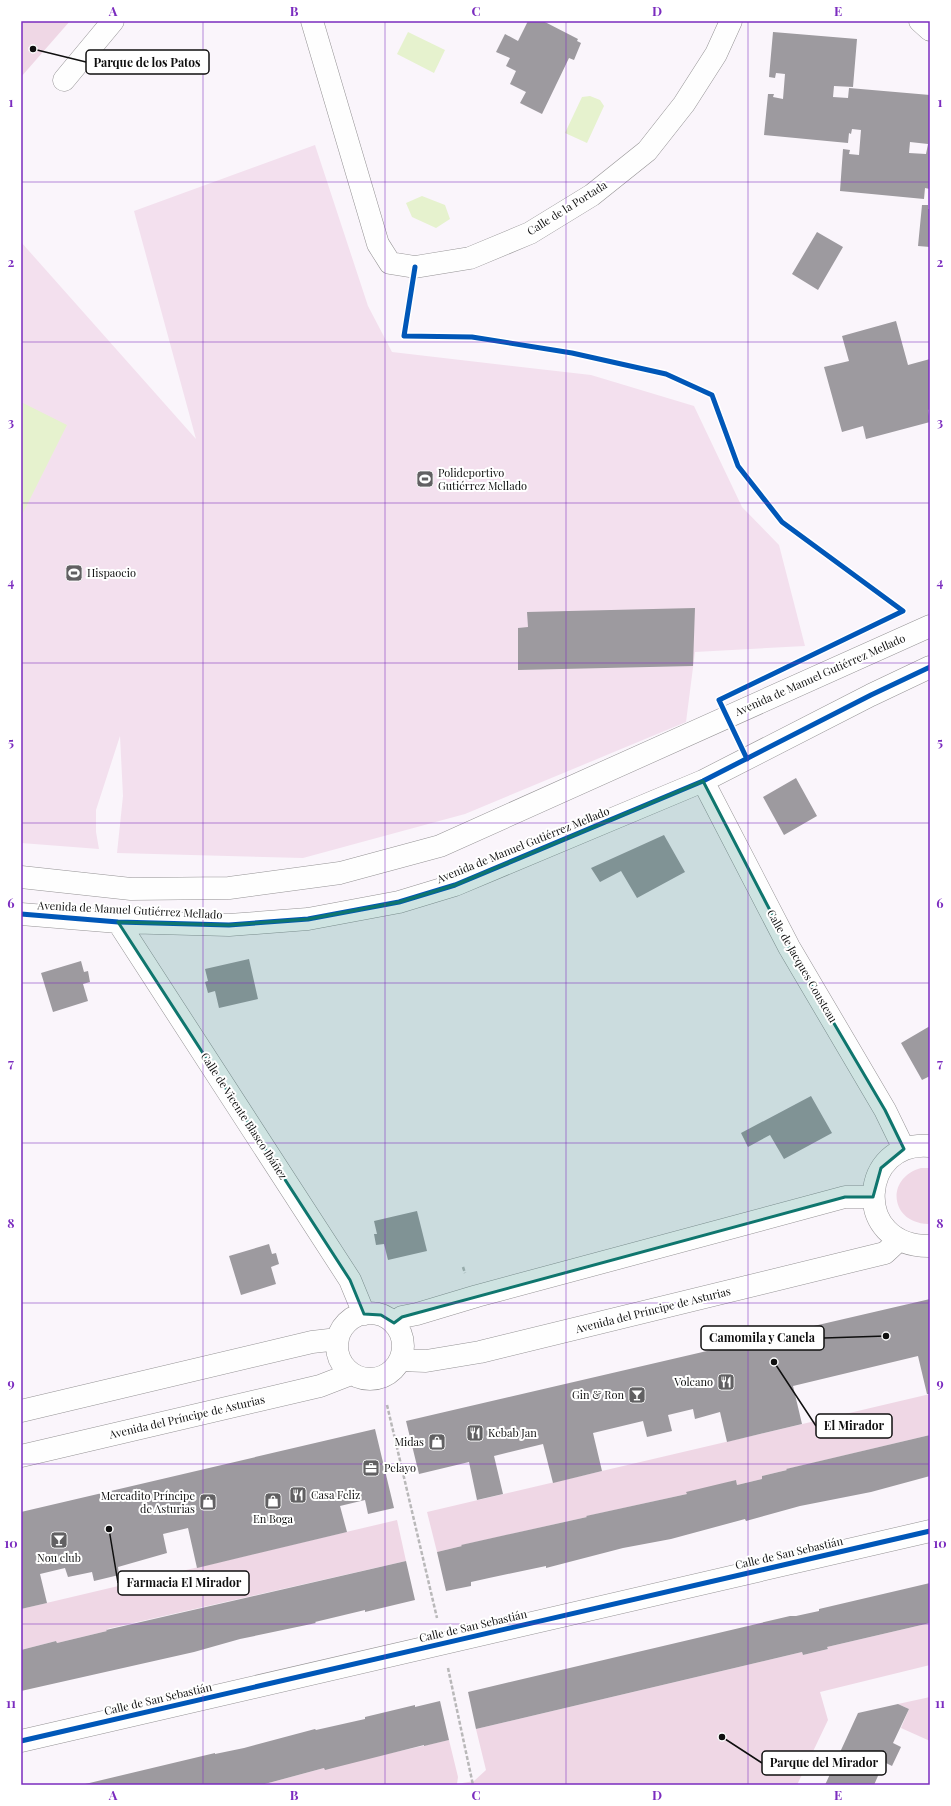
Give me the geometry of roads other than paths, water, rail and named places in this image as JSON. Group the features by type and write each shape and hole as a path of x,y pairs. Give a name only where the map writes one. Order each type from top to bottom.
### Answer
{"street":[{"path":"64,80 113,21"},
{"name":"Calle de la Portada","path":"312,21 378,244 390,263 415,267 470,258 530,233 592,195 647,151 684,104 716,54 731,21"},
{"path":"920,21 930,30"},
{"name":"Avenida de Manuel Gutiérrez Mellado","path":"21,877 131,889 229,888 340,873 440,846 930,626"},
{"name":"Avenida de Manuel Gutiérrez Mellado","path":"21,914 118,922 228,925 308,919 399,902 455,885 703,781 871,695 930,667"},
{"name":"Calle de Jacques Cousteau","path":"703,781 789,947 885,1110 904,1149"},
{"name":"Calle de Vicente Blasco Ibáñez","path":"118,922 350,1280 364,1314"},
{"path":"930,1146 921,1145 904,1149 891,1157 881,1168 875,1182 873,1197 876,1214 885,1229 899,1240 915,1246 930,1246"},
{"path":"394,1323 402,1317 477,1296 845,1197 873,1197"},
{"name":"Avenida del Príncipe de Asturias","path":"400,1360 426,1361 480,1352 885,1253 899,1240"},
{"path":"364,1314 381,1315 394,1323 402,1339 400,1360 390,1372 375,1379 363,1379 351,1374 342,1365 337,1353 338,1339 346,1324 357,1316 364,1314"},
{"path":"21,1411 312,1342 338,1339"},
{"name":"Avenida del Príncipe de Asturias","path":"21,1456 320,1386 351,1374"},
{"name":"Calle de San Sebastián","path":"21,1741 930,1531"}],"place":[{"name":"Parque de los Patos","path":"33,49"},
{"name":"Polideportivo Gutiérrez Mellado","path":"425,479"},
{"name":"Hispaocio","path":"74,573"},
{"name":"Camomila y Canela","path":"886,1336"},
{"name":"El Mirador","path":"774,1362"},
{"name":"Volcano","path":"726,1382"},
{"name":"Gin & Ron","path":"637,1395"},
{"name":"Kebab Jan","path":"475,1433"},
{"name":"Midas","path":"437,1442"},
{"name":"Pelayo","path":"371,1468"},
{"name":"Casa Feliz","path":"298,1495"},
{"name":"En Boga","path":"273,1501"},
{"name":"Mercadito Príncipe de Asturias","path":"208,1502"},
{"name":"Farmacia El Mirador","path":"109,1529"},
{"name":"Nou club","path":"59,1540"},
{"name":"Parque del Mirador","path":"722,1737"}]}
